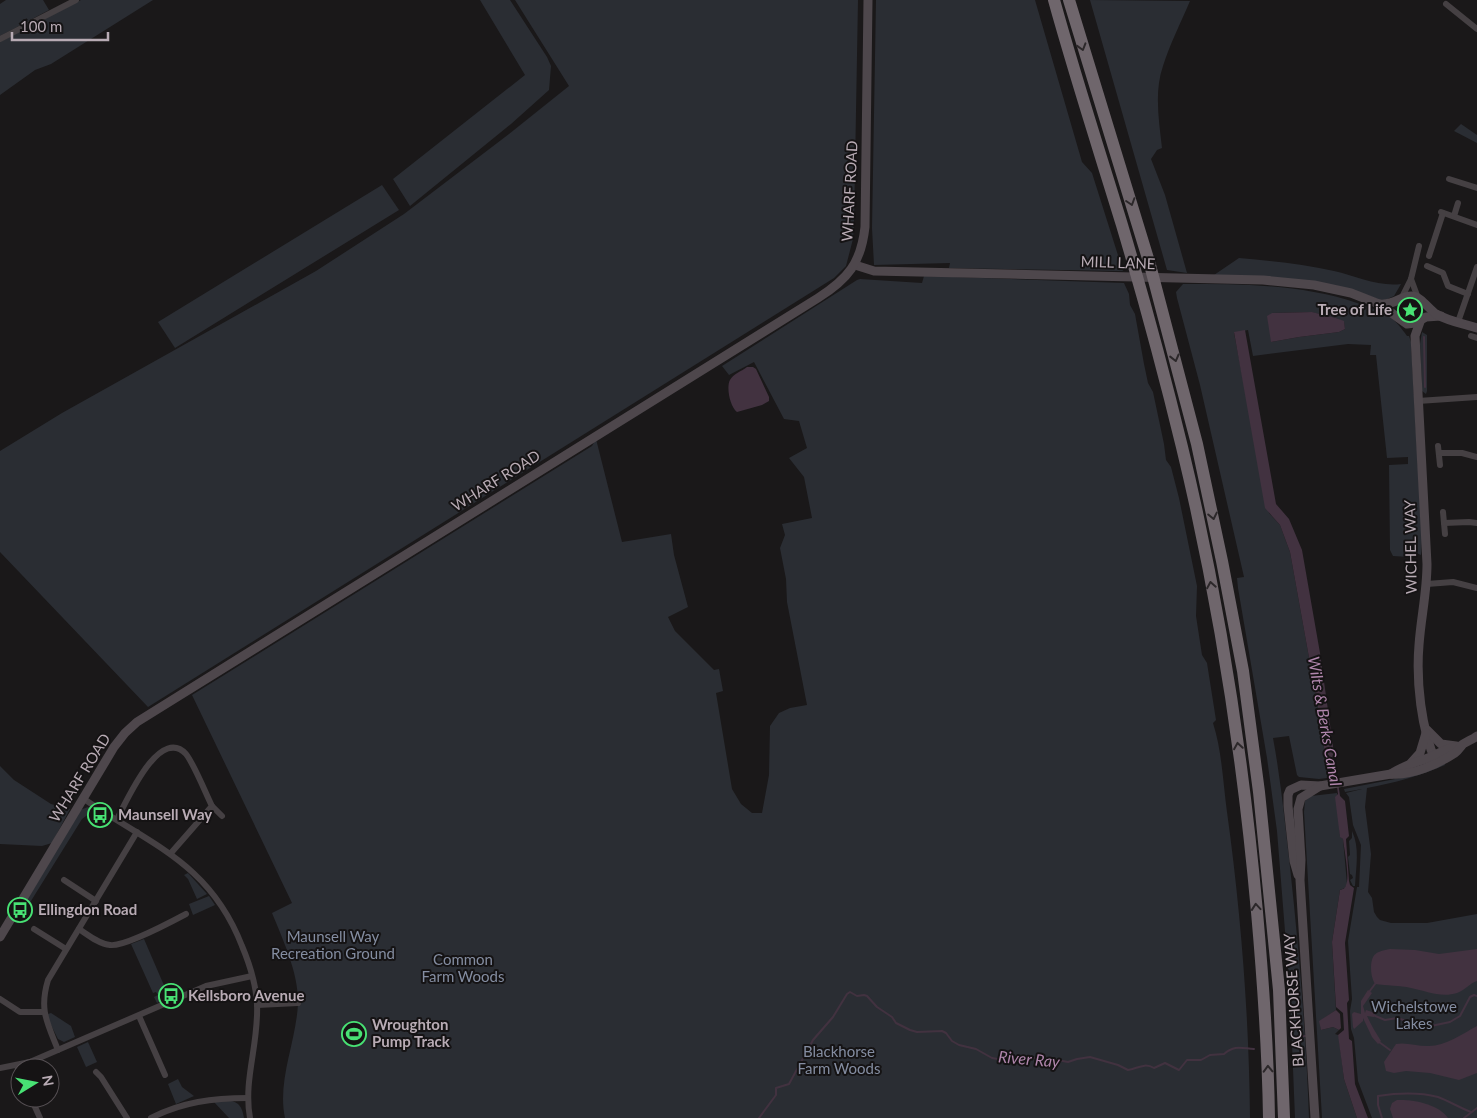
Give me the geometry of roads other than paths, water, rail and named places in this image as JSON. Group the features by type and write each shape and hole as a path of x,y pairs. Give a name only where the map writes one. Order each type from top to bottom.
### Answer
{"highway":[{"path":"1054,0 1157,351 1207,562 1245,790 1264,991 1269,1118"},
{"path":"1069,0 1152,274 1197,444 1222,560 1243,671 1259,792 1278,990 1284,1118"}],"main road":[{"name":"WHARF ROAD","path":"0,937 118,742 142,718 826,293 846,277 855,265 862,244 866,221 868,0"},
{"name":"MILL LANE","path":"855,265 874,270 1263,280 1309,284 1337,289 1379,304 1398,316 1405,323"},
{"name":"MILL LANE","path":"1379,304 1388,304 1408,296 1420,300"},
{"path":"1398,316 1396,308 1400,300"},
{"path":"1420,300 1441,316 1477,328"},
{"path":"1420,300 1424,312 1421,319"},
{"path":"1405,323 1414,323 1421,319 1441,316"},
{"name":"WICHEL WAY","path":"1421,319 1415,336 1427,546 1427,584 1418,663 1420,695 1435,759"},
{"path":"1405,323 1415,336"},
{"path":"1407,766 1420,753 1427,730 1440,743 1459,746"},
{"path":"1391,774 1400,768 1454,753 1459,746 1477,736"},
{"path":"1320,786 1391,774 1400,775 1408,773 1435,759"},
{"name":"BLACKHORSE WAY","path":"1300,880 1294,862 1288,795 1292,788 1301,785 1320,786"},
{"name":"BLACKHORSE WAY","path":"1315,1118 1300,880 1302,860 1298,804 1301,798 1320,786"}],"street":[{"path":"0,39 76,0"},
{"path":"1446,4 1477,29"},
{"path":"1449,179 1477,188"},
{"path":"1454,216 1458,204"},
{"path":"1428,256 1441,212 1477,225"},
{"path":"1400,300 1411,280 1419,246"},
{"path":"1427,266 1441,272 1448,286 1468,294"},
{"path":"1458,322 1477,267"},
{"path":"1411,280 1420,300"},
{"path":"1418,401 1477,397"},
{"path":"1440,465 1439,449 1477,457"},
{"path":"1443,512 1444,534"},
{"path":"1444,523 1477,523"},
{"path":"1427,584 1453,582 1477,588"},
{"path":"116,819 144,769 158,754 169,748 178,749 188,756 212,806 222,816"},
{"path":"84,799 171,853 197,874 226,912 237,932 252,976 257,1005 256,1041 248,1098 250,1118"},
{"path":"171,853 212,806"},
{"path":"58,1050 43,1012 44,994 48,980 137,832"},
{"path":"64,880 96,901"},
{"path":"79,929 102,943 115,946 186,914"},
{"path":"34,929 66,949"},
{"path":"38,1058 206,986 252,976"},
{"path":"0,999 20,1012 43,1012"},
{"path":"257,1005 298,1003"},
{"path":"139,1016 165,1075"},
{"path":"96,1072 126,1118"},
{"path":"151,1118 196,1101 248,1098"}],"water":[{"path":"1312,312 1344,321 1345,329 1339,332 1271,342 1267,316 1272,313"},
{"name":"Wilts & Berks Canal","path":"1245,330 1276,504 1289,519 1302,550 1320,653 1340,796 1345,801 1349,836 1346,839 1349,881 1350,885 1354,888 1345,943 1349,1000 1347,1003 1349,1039 1352,1041 1355,1084 1368,1118 1357,1118 1344,1079 1338,1035 1344,1030 1343,1013 1336,1007 1332,942 1340,890 1345,887 1347,876 1343,839 1340,837 1335,797 1338,794 1335,773 1327,768 1290,552 1280,525 1265,508 1234,332"},
{"path":"747,367 756,369 769,397 769,401 762,405 737,412 731,402 729,383 733,376"},
{"path":"1390,949 1415,950 1439,954 1477,949 1477,981 1457,993 1445,995 1406,987 1375,984 1371,972 1372,959 1378,952"},
{"path":"1368,990 1372,993 1363,1006 1365,1013 1366,1010 1375,1013 1374,1017 1367,1016 1381,1041 1378,1044 1372,1037 1363,1018 1363,1021 1354,1029 1353,1027 1352,1014 1354,1012 1361,1014 1361,1001"},
{"path":"1336,1010 1340,1014 1341,1028 1339,1030 1333,1027 1321,1030 1319,1021"},
{"path":"1477,1026 1477,1073 1459,1080 1430,1073 1406,1071 1394,1073 1386,1071 1384,1062 1396,1044 1433,1046 1453,1039"},
{"path":"1397,1100 1425,1103 1438,1109 1448,1118 1393,1118 1390,1109 1392,1103"}],"waterway":[{"path":"1424,337 1425,387"},
{"path":"1369,992 1375,984"},
{"name":"River Ray","path":"759,1118 776,1095 776,1088 789,1084 813,1040 833,1017 850,992 857,996 867,996 877,1007 892,1017 896,1023 910,1030 917,1032 942,1031 959,1045 976,1049 992,1058 1003,1060 1047,1058 1068,1062 1090,1057 1128,1070 1144,1066 1154,1068 1165,1063 1179,1070 1187,1060 1201,1060 1210,1055 1224,1054 1235,1048 1254,1049"},
{"name":"River Ray","path":"1373,1015 1385,1020 1397,1018 1422,1026 1431,1026 1450,1022 1460,1016 1470,997 1477,996"},
{"name":"River Ray","path":"1292,1037 1305,1036"},
{"path":"1379,1042 1390,1050"},
{"path":"1382,1118 1378,1105 1378,1096 1400,1094 1423,1094 1438,1097 1471,1112"},
{"path":"1464,1118 1477,1108"}],"place":[{"name":"Tree of Life","path":"1410,310"},
{"name":"Maunsell Way","path":"100,815"},
{"name":"Ellingdon Road","path":"20,910"},
{"name":"Kellsboro Avenue","path":"171,996"},
{"name":"Wroughton Pump Track","path":"354,1034"}],"park label":[{"name":"Maunsell Way Recreation Ground","path":"333,946"},
{"name":"Common Farm Woods","path":"463,968"},
{"name":"Wichelstowe Lakes","path":"1414,1016"},
{"name":"Blackhorse Farm Woods","path":"839,1060"}]}
